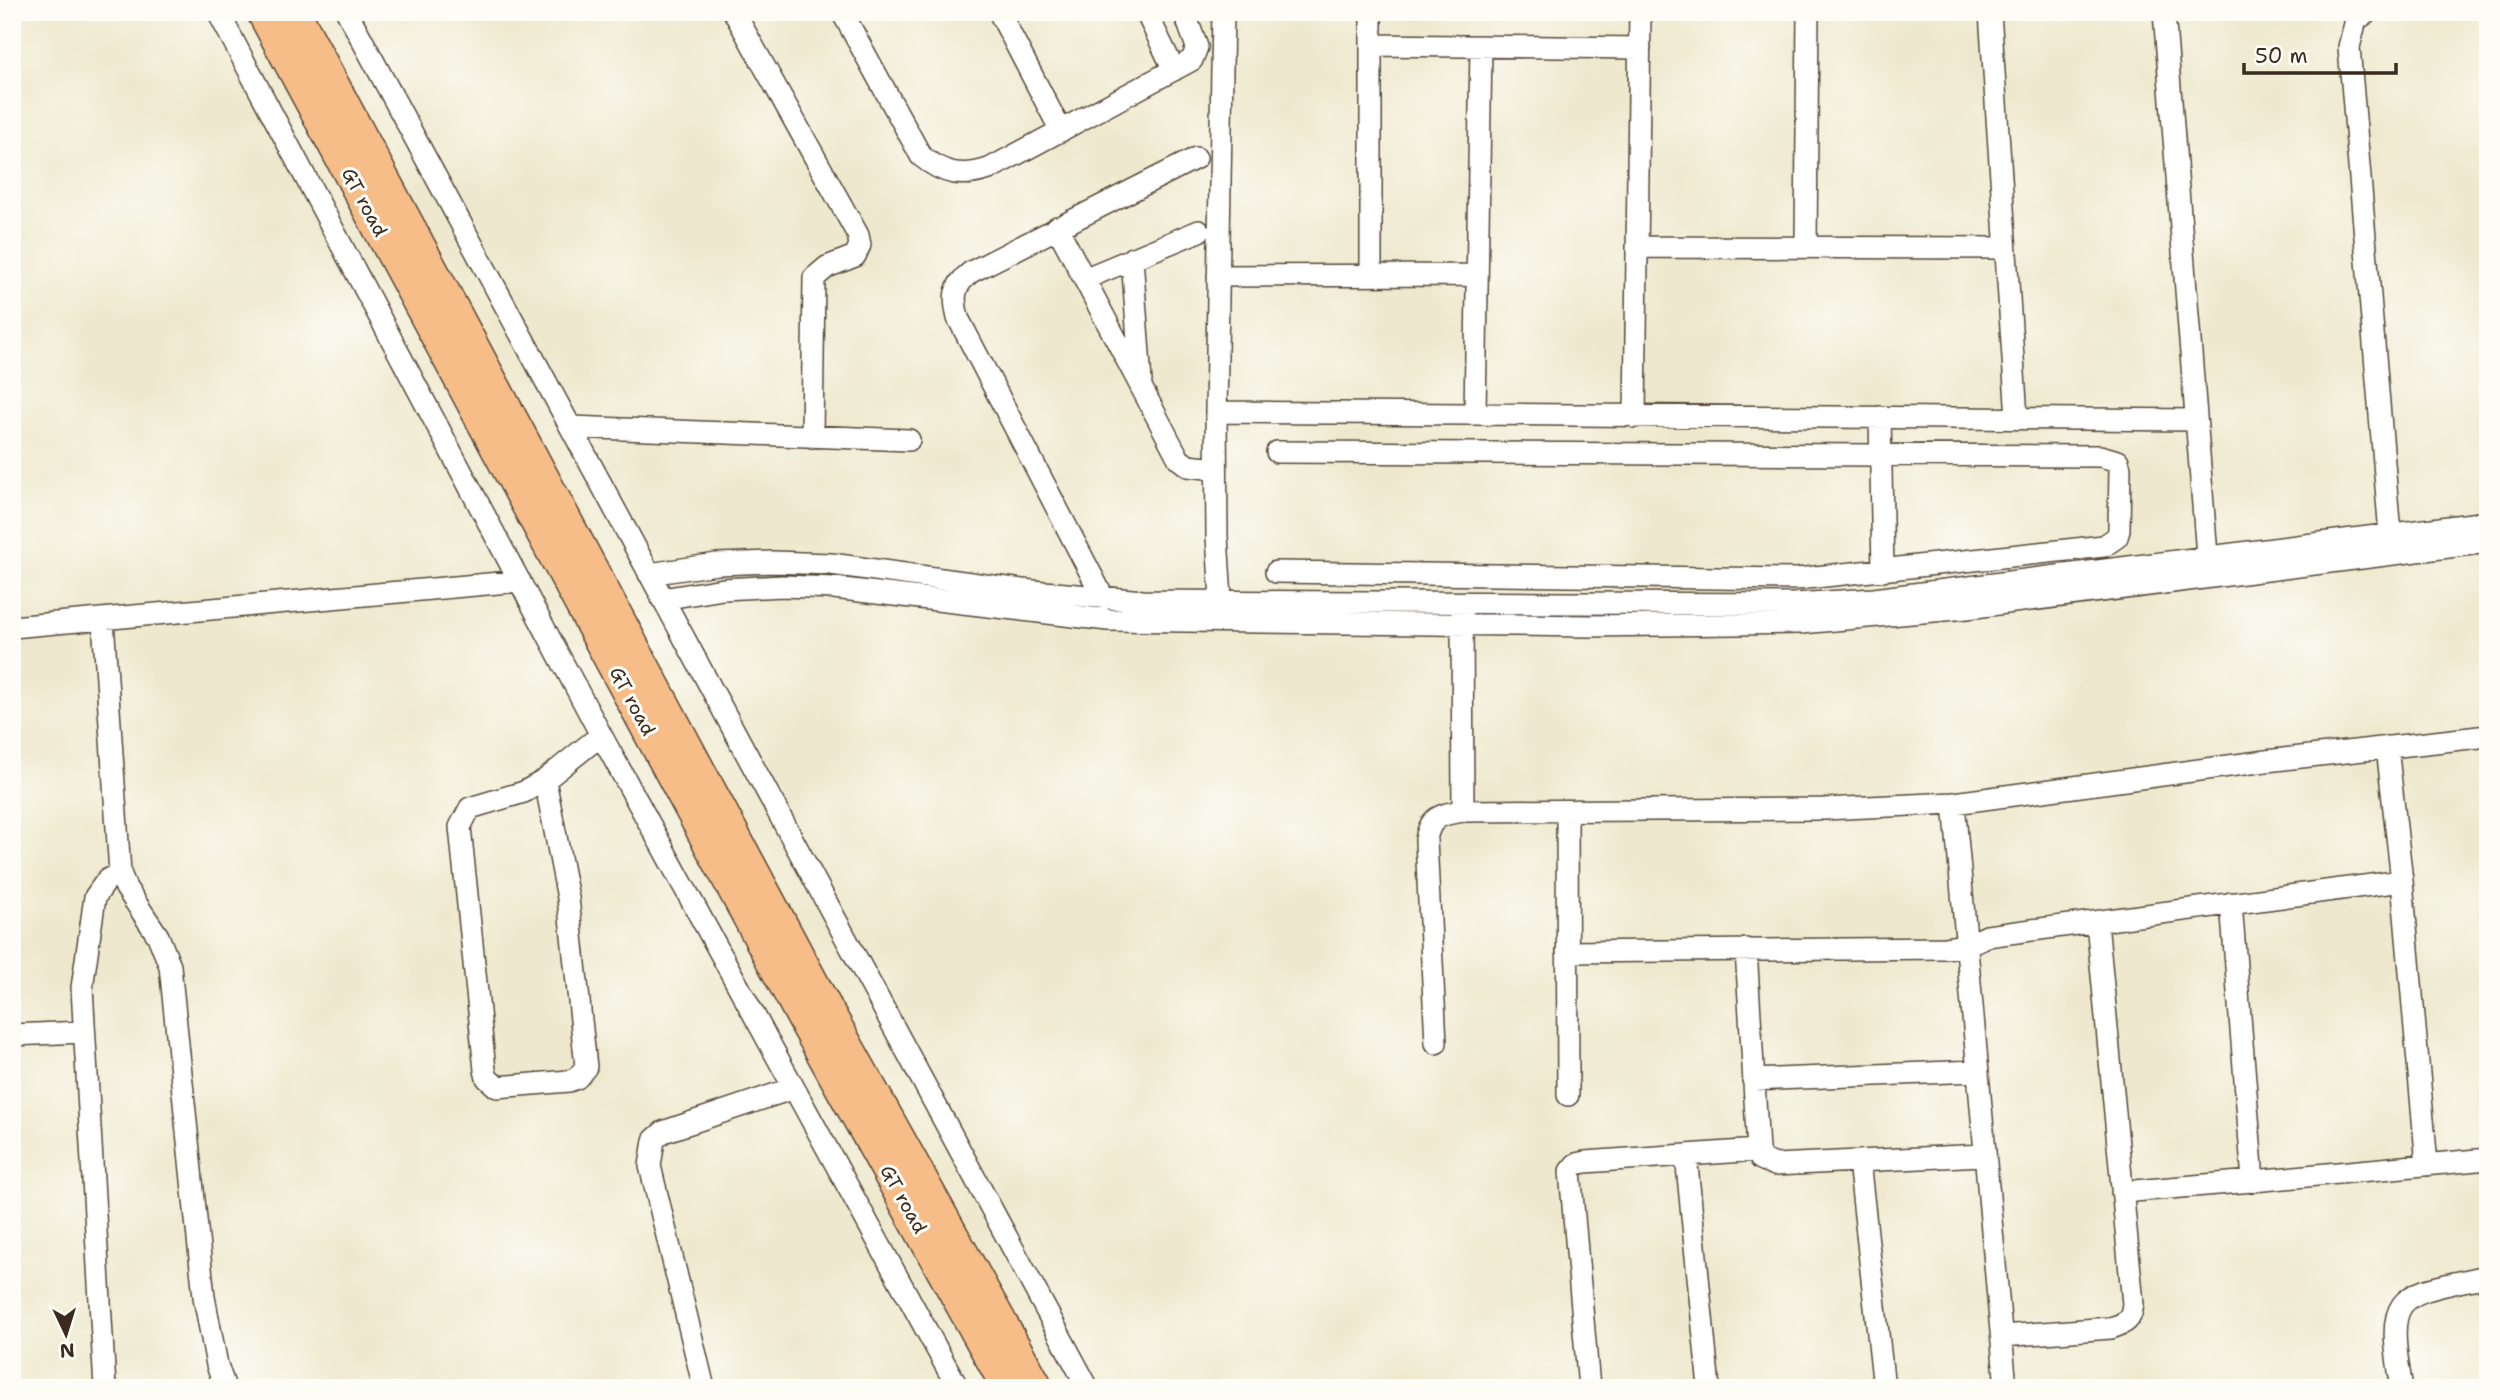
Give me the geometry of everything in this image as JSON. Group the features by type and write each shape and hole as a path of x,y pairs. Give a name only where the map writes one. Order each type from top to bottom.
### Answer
{"highway":[{"name":"GT road","path":"263,12 802,1016 1008,1388"},
{"name":"GT road","path":"294,12 816,991 1037,1388"}],"street":[{"path":"218,12 601,735 958,1388"},
{"path":"347,12 1088,1388"},
{"path":"734,12 860,245 855,256 827,267 814,278 812,437"},
{"path":"842,12 911,142 921,156 934,167 949,173 976,173 1061,131 1192,60 1197,52 1184,12"},
{"path":"999,12 1061,131"},
{"path":"1146,12 1174,70"},
{"path":"1222,623 1216,412 1223,12"},
{"path":"1371,12 1371,275"},
{"path":"1635,417 1640,12"},
{"path":"1806,247 1808,12"},
{"path":"1990,12 2017,418"},
{"path":"2164,12 2208,567"},
{"path":"2368,12 2356,20 2349,47 2390,534"},
{"path":"1371,45 1640,48"},
{"path":"1475,414 1481,46"},
{"path":"1104,599 958,318 955,304 958,283 971,272 1196,158"},
{"path":"1057,227 1142,392 1180,459 1188,466 1216,469"},
{"path":"1084,279 1199,232"},
{"path":"1637,247 2005,248"},
{"path":"1132,258 1142,392"},
{"path":"1218,276 1477,275"},
{"path":"1216,412 2196,420"},
{"path":"1880,417 1883,453 1883,571"},
{"path":"570,427 909,440"},
{"path":"1276,572 1797,579 2111,543 2119,530 2120,468 2118,461 2100,456 1277,452"},
{"path":"662,599 723,589 783,586 834,588 1108,620 1589,626 1848,620 2208,567 2390,534 2488,522"},
{"path":"649,574 717,564 831,564 1104,599 1794,604 2488,542"},
{"path":"12,627 520,581"},
{"path":"1462,601 1462,811"},
{"path":"103,620 120,873 126,888 158,936 170,967 204,1297 214,1354 225,1388"},
{"path":"545,780 568,898 586,1068 577,1079 569,1081 497,1087 487,1078 481,1042 460,827 470,808 524,792 545,780 601,735"},
{"path":"1436,1043 1426,840 1429,825 1438,816 1462,811 1567,813 1824,809 1954,803 2488,736"},
{"path":"2387,747 2402,881 2427,1165"},
{"path":"1954,803 1983,1155 2006,1388"},
{"path":"1567,813 1568,1095"},
{"path":"105,1388 82,989 95,897 107,880 120,873"},
{"path":"1567,952 1945,948 1967,944 1987,936 2402,881"},
{"path":"2231,903 2253,1181"},
{"path":"2002,1336 2110,1328 2126,1323 2131,1317 2133,1304 2097,922"},
{"path":"1746,949 1753,1080 1761,1159 1775,1165 1983,1155"},
{"path":"12,1035 83,1032"},
{"path":"1753,1080 1976,1071"},
{"path":"704,1388 650,1166 654,1140 663,1132 794,1088"},
{"path":"1589,1388 1570,1171 1576,1164 1585,1162 1758,1150"},
{"path":"1686,1155 1709,1388"},
{"path":"2122,1192 2488,1158"},
{"path":"1859,1161 1884,1388"},
{"path":"2402,1388 2393,1339 2394,1321 2401,1306 2410,1297 2424,1290 2488,1276"}]}
